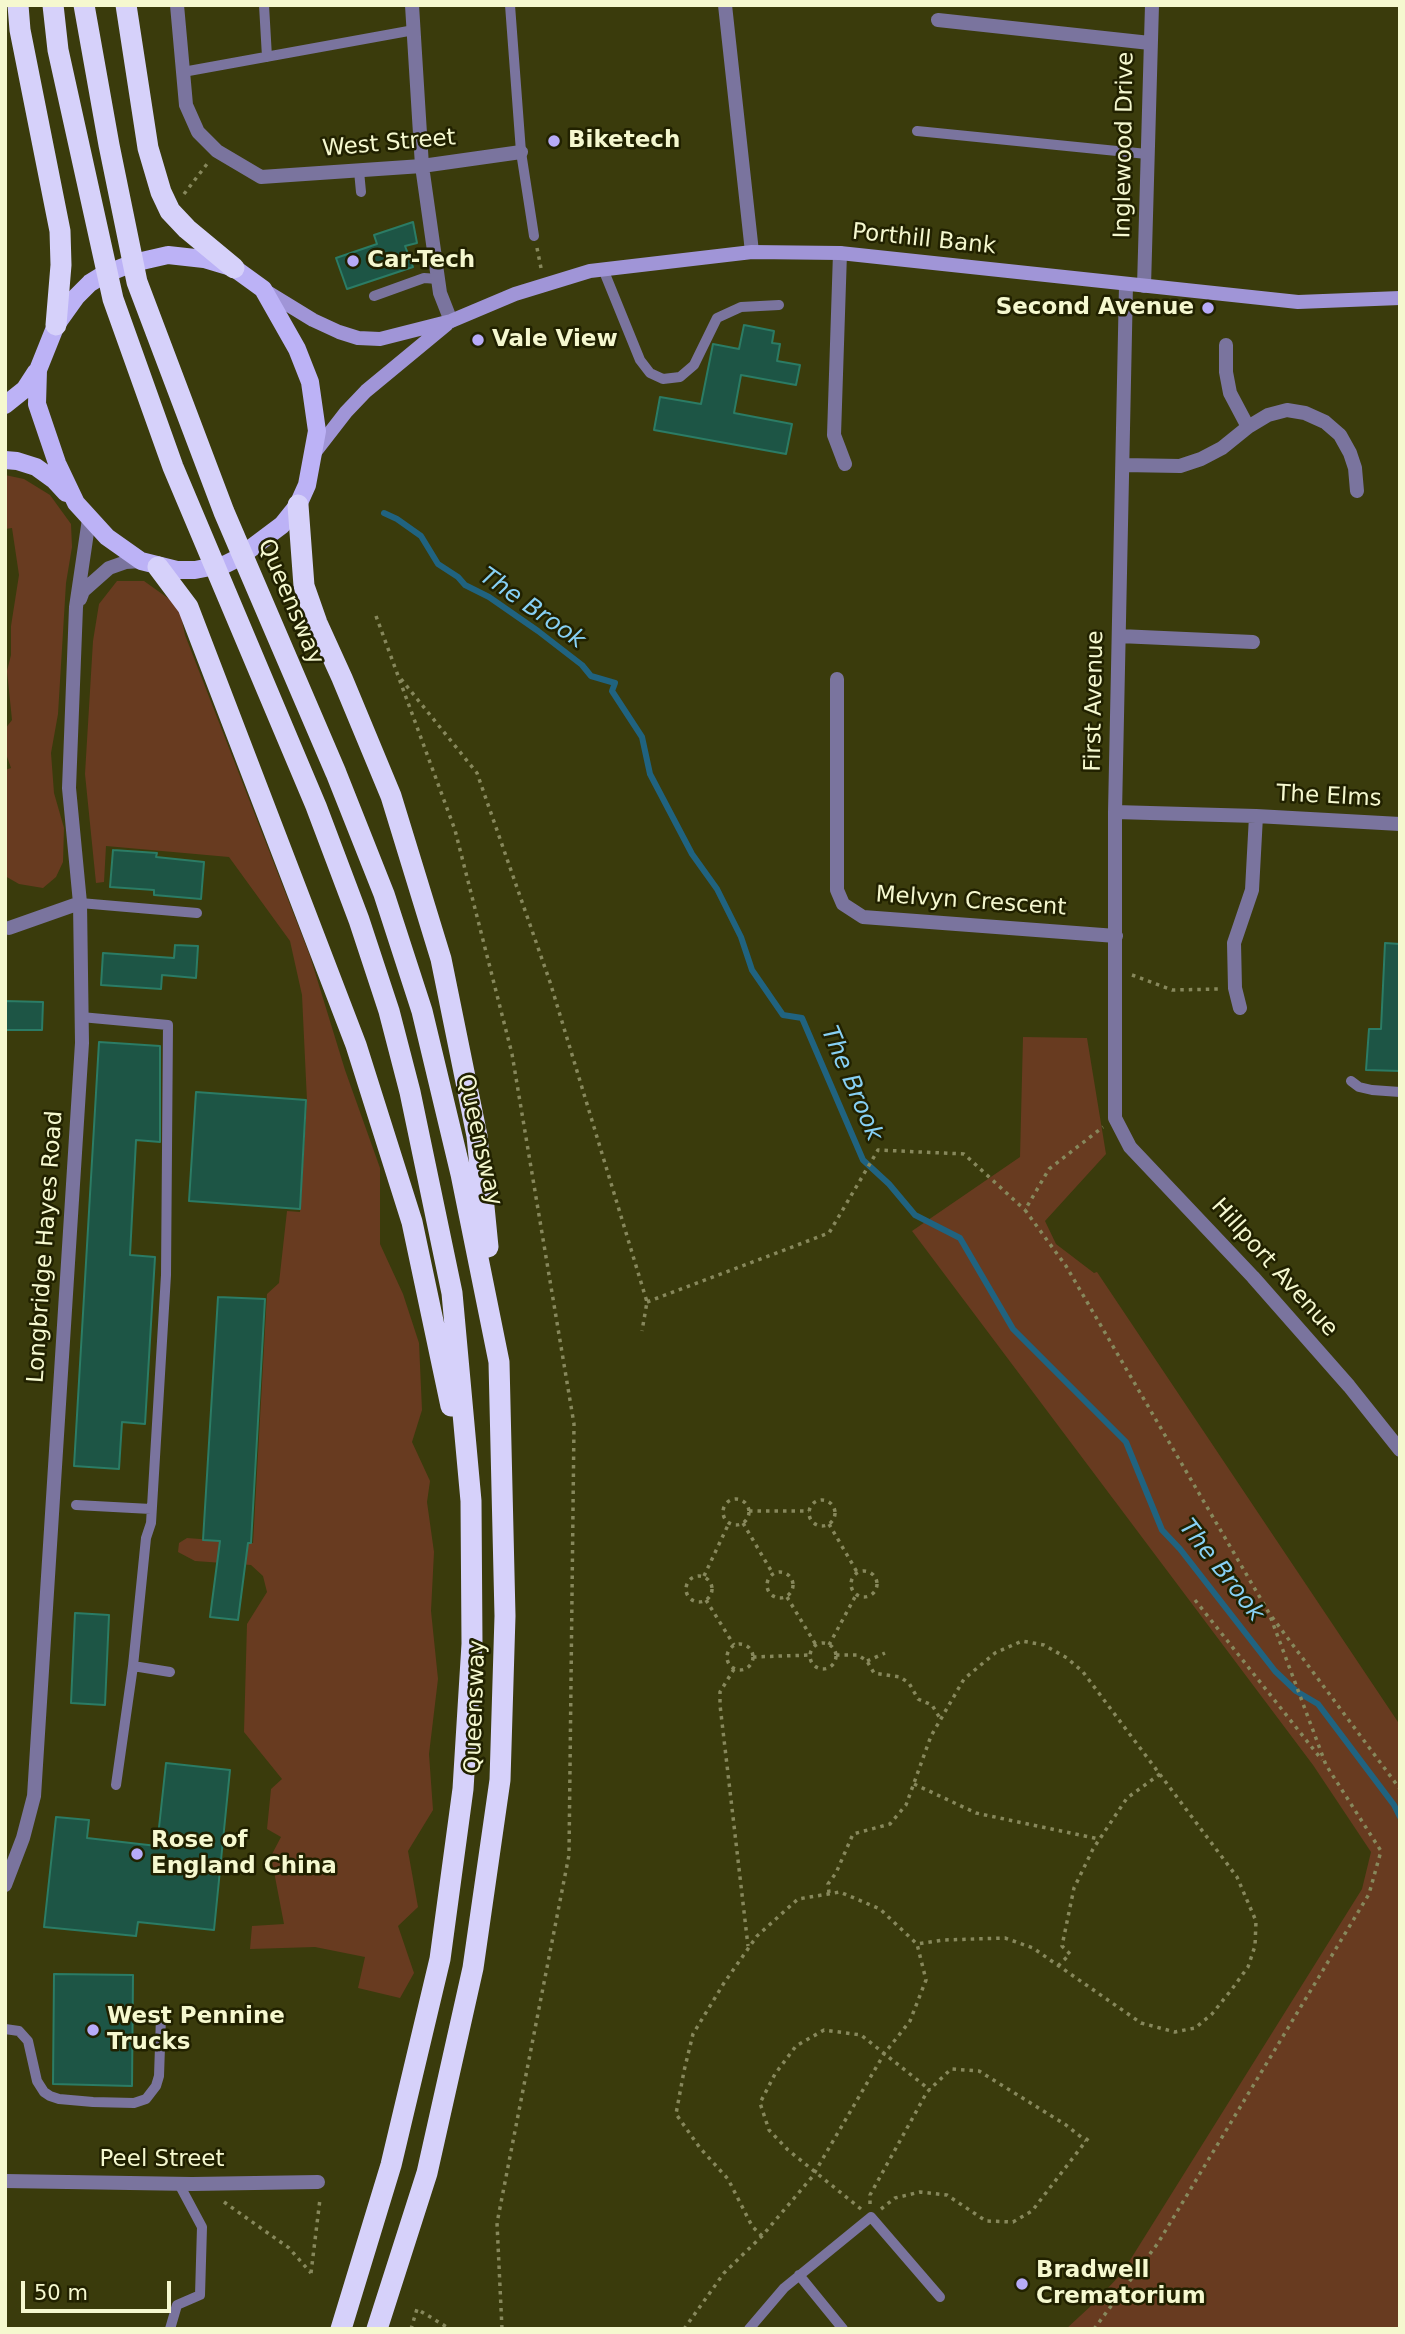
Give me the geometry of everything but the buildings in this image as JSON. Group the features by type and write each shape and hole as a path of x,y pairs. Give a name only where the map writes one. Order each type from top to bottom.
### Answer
{"highway":[{"path":"18,5 20,30 60,231 61,265 56,325"},
{"name":"Queensway","path":"53,5 58,50 113,299 187,502 316,806 359,920 389,1011 410,1092 452,1293 471,1501 472,1644 463,1790 440,1959 391,2165 341,2329"},
{"name":"Queensway","path":"84,5 137,282 229,524 336,773 384,894 422,1011 461,1174 499,1363 505,1616 500,1780 470,1980 427,2173 377,2329"},
{"path":"126,5 148,148 161,192 170,211 187,229 234,268"},
{"path":"298,505 304,586 317,623 391,796 441,959 477,1136 499,1363"},
{"path":"150,564 188,607 356,1045 412,1222 471,1501"}],"main road":[{"name":"Porthill Bank","path":"263,289 313,320 358,338 380,339 451,321 545,284 603,269 752,252 840,253 1298,302 1400,298"},
{"path":"5,405 25,389 38,370 56,325 90,283 134,263 168,255 204,259 234,268 263,289 292,339 310,382 317,431 307,485 298,505 282,525 264,541 226,564 195,570 177,570 150,564 107,537 54,480 36,467 5,460"},
{"name":"Porthill Bank","path":"315,452 366,391 451,321"},
{"path":"38,370 37,404 44,430 76,503"}],"street":[{"path":"177,5 186,105 198,132 217,151"},
{"path":"412,5 422,166 440,293 451,321"},
{"path":"725,5 752,252"},
{"name":"Inglewood Drive","path":"1144,286 1152,5"},
{"path":"938,19 1150,43"},
{"name":"West Street","path":"217,151 261,177 422,166 522,152"},
{"path":"840,253 834,435 845,464"},
{"name":"First Avenue","path":"1115,1118 1115,812 1126,285"},
{"path":"1227,345 1226,372 1230,393 1248,427"},
{"path":"1123,465 1180,466 1201,459 1268,415 1287,410 1305,413 1325,422 1340,435 1355,468 1357,491"},
{"name":"Longbridge Hayes Road","path":"5,1885 23,1838 34,1796 82,1043 80,902 69,788 76,607 89,519"},
{"path":"76,607 83,591 109,568 126,562 150,564"},
{"path":"1119,636 1253,642"},
{"name":"Melvyn Crescent","path":"837,679 837,890 843,904 863,917 1116,936"},
{"name":"The Elms","path":"1115,812 1400,824"},
{"path":"1240,1009 1235,988 1234,943 1252,890 1255,816"},
{"path":"9,928 80,902"},
{"name":"Hillport Avenue","path":"1115,1118 1130,1147 1253,1277 1349,1386 1400,1450"},
{"name":"Peel Street","path":"5,2181 179,2184 318,2182"}],"lane":[{"path":"264,5 267,57"},
{"path":"510,5 522,152 534,236"},
{"path":"183,72 414,30"},
{"path":"917,131 1147,154"},
{"path":"359,171 361,192"},
{"path":"603,269 640,360 650,373 663,379 680,377 694,365 718,318 741,307 779,305"},
{"path":"374,296 424,278 438,279"},
{"path":"80,902 197,913"},
{"path":"81,1017 168,1026 166,1275 152,1509 146,1538 133,1666 116,1785"},
{"path":"1351,1081 1359,1087 1372,1090 1400,1092"},
{"path":"76,1505 152,1509"},
{"path":"133,1666 170,1672"},
{"path":"5,2029 19,2031 27,2041 37,2081 50,2096 93,2102 134,2103 146,2099 156,2086 159,2076 161,2017"},
{"path":"170,2329 177,2305 200,2295 202,2227 179,2184"},
{"path":"749,2329 784,2288 871,2217 940,2297"},
{"path":"799,2275 843,2329"}],"path":[{"path":"170,211 217,151"},
{"path":"534,236 545,284"},
{"path":"398,674 477,773 550,982 647,1302 642,1331"},
{"path":"1115,968 1172,990 1235,988"},
{"path":"1025,1210 1049,1169 1115,1118"},
{"path":"647,1302 829,1233 878,1150 964,1154 1025,1210 1066,1266 1269,1613 1400,1789"},
{"path":"741,1499 748,1505 749,1511 743,1523 736,1525 729,1523 722,1512 728,1500 741,1499"},
{"path":"817,1500 828,1500 836,1511 829,1524 816,1525 811,1520 809,1511 817,1500"},
{"path":"749,1511 809,1511"},
{"path":"704,1576 729,1523"},
{"path":"743,1523 773,1574"},
{"path":"829,1524 857,1572"},
{"path":"784,1572 791,1577 794,1588 787,1597 776,1598 769,1592 767,1583 773,1574 784,1572"},
{"path":"857,1572 871,1573 876,1578 876,1591 869,1597 856,1595 850,1585 852,1578 857,1572"},
{"path":"704,1576 710,1580 712,1589 706,1600 692,1601 685,1589 691,1577 704,1576"},
{"path":"830,1645 856,1595"},
{"path":"787,1597 816,1645"},
{"path":"706,1600 734,1645"},
{"path":"1094,2329 1158,2243 1368,1894 1381,1851 1326,1765 1195,1600"},
{"path":"1269,1613 1326,1765"},
{"path":"829,1894 828,1884 836,1873 853,1834 890,1824 906,1805 931,1736 964,1679 996,1653 1022,1641 1044,1645 1067,1658 1083,1672 1237,1877 1256,1921 1255,1946 1248,1967 1212,2014 1195,2028 1175,2032 1141,2023 1033,1948 1004,1938 944,1940 917,1944"},
{"path":"746,1644 752,1651 753,1657 745,1670 734,1669 729,1664 726,1655 734,1645 746,1644"},
{"path":"816,1645 830,1645"},
{"path":"816,1645 810,1656 813,1666 823,1670 834,1665 836,1655 830,1645"},
{"path":"867,1661 884,1653"},
{"path":"836,1655 858,1655 867,1661 874,1673 900,1677 909,1683 918,1699 932,1705 941,1720"},
{"path":"753,1657 810,1656"},
{"path":"734,1669 720,1692 720,1705 748,1948"},
{"path":"1058,1966 1070,1954 1062,1946 1074,1888 1099,1839 1127,1798 1160,1774"},
{"path":"914,1784 976,1813 1099,1839"},
{"path":"684,2329 724,2273 762,2236 815,2172 884,2054 910,2021 926,1980 917,1944 880,1909 840,1892 797,1899 757,1936 693,2034 676,2114 700,2148 728,2179 752,2226 762,2236"},
{"path":"871,2217 815,2172 769,2130 760,2103 775,2074 796,2046 824,2030 861,2035 930,2090"},
{"path":"951,2069 979,2071 1088,2139 1032,2211 1013,2222 986,2221 947,2195 920,2192 895,2198 871,2217 870,2195 892,2152 930,2090 951,2069"},
{"path":"224,2201 289,2248 311,2273 317,2240 320,2197 318,2182"},
{"path":"411,2329 417,2309 450,2329"}],"shaded area":[{"path":"5,475 24,479 50,495 71,524 72,547 66,583 58,714 51,753 54,793 64,828 63,862 56,877 43,888 19,884 5,876 5,770 11,768 5,751 5,729 12,720 7,671 19,575 12,528 5,529"},
{"path":"117,581 144,581 179,606 185,635 310,956 345,1070 380,1168 380,1244 403,1294 419,1343 422,1410 412,1442 430,1481 427,1502 434,1552 431,1611 438,1679 429,1754 433,1810 408,1851 418,1907 398,1926 414,1973 400,1998 358,1988 365,1957 315,1947 250,1949 252,1926 284,1924 271,1856 281,1837 267,1829 271,1789 282,1779 244,1732 247,1624 267,1592 263,1576 251,1565 195,1561 178,1552 179,1543 187,1538 253,1543 267,1294 279,1283 287,1211 300,1212 307,1101 302,995 290,941 229,857 106,846 104,882 96,883 85,774 93,641 99,604"},
{"path":"1023,1037 1087,1038 1106,1154 1045,1221 1056,1244 1094,1273 1097,1272 1400,1725 1400,2329 1066,2329 1122,2273 1362,1889 1371,1852 1313,1765 912,1231 1020,1157"}],"waterway":[{"name":"The Brook","path":"384,513 421,536 438,564 465,585 489,597 538,631 582,665 591,676 615,683 612,691 642,737 650,774 692,854 717,889 741,937 752,970 783,1015 802,1018 863,1160 889,1184 915,1215 960,1238 1013,1329 1126,1442 1162,1530 1180,1549 1275,1671 1296,1691 1318,1704 1394,1805 1400,1817"}],"place":[{"name":"Biketech","path":"554,141"},
{"name":"Car-Tech","path":"353,261"},
{"name":"Second Avenue","path":"1208,308"},
{"name":"Vale View","path":"478,340"},
{"name":"Rose of England China","path":"137,1854"},
{"name":"West Pennine Trucks","path":"93,2030"},
{"name":"Bradwell Crematorium","path":"1022,2284"}]}
